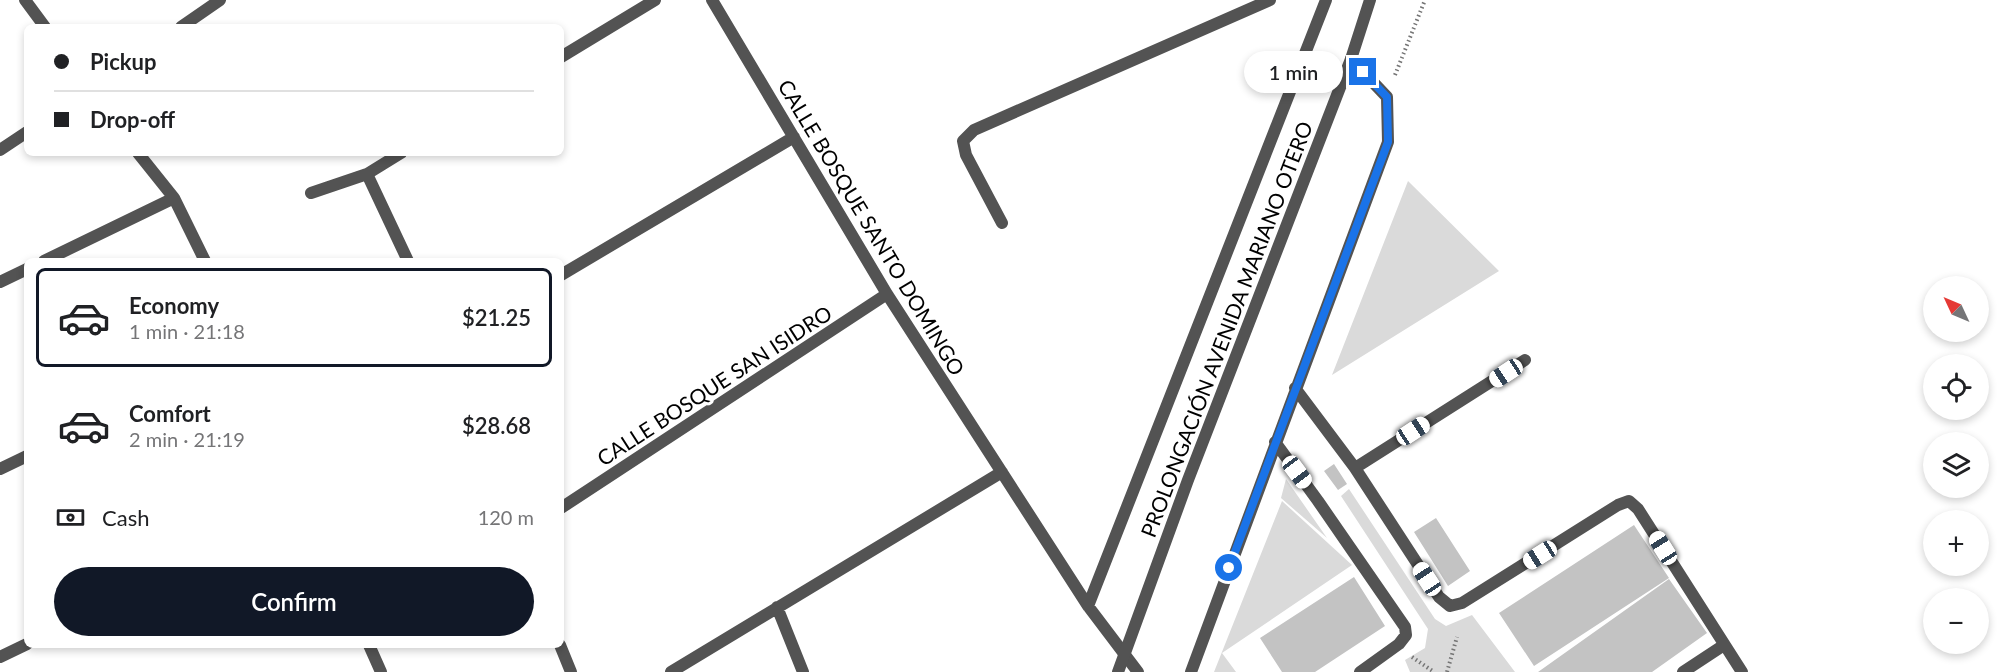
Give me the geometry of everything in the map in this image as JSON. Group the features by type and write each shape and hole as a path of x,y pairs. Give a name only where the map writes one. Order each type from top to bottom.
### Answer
{"street":[{"path":"26,0 43,24"},
{"path":"185,24 220,0"},
{"path":"564,55 655,0"},
{"name":"CALLE BOSQUE SANTO DOMINGO","path":"712,0 887,294 1088,606 1138,672"},
{"path":"1002,223 966,155 963,141 974,130 1270,0"},
{"path":"1088,606 1326,0"},
{"name":"PROLONGACIÓN AVENIDA MARIANO OTERO","path":"1118,672 1188,480 1351,59 1370,0"},
{"path":"1191,672 1388,142 1387,97 1351,59"},
{"path":"0,150 24,134"},
{"path":"564,273 794,137"},
{"path":"140,156 174,198 204,258"},
{"path":"311,193 367,174 396,156"},
{"path":"367,174 407,258"},
{"path":"50,258 174,198"},
{"path":"0,282 24,270"},
{"name":"CALLE BOSQUE SAN ISIDRO","path":"564,506 887,294"},
{"path":"1355,468 1525,360"},
{"path":"1295,388 1355,468 1439,597 1450,606 1462,603 1617,506 1629,501 1638,509 1742,672"},
{"path":"1275,442 1405,627 1406,635 1399,644 1360,672"},
{"path":"0,469 24,457"},
{"path":"671,672 1002,472"},
{"path":"777,607 803,672"},
{"path":"0,657 24,645"},
{"path":"1683,672 1724,645"},
{"path":"370,648 381,672"},
{"path":"561,648 571,672"}],"path":[{"path":"1448,672 1457,637"},
{"path":"1411,657 1434,672"}],"shaded area":[{"path":"1408,181 1499,271 1332,375"},
{"path":"1286,479 1327,538 1281,498"},
{"path":"1349,489 1435,619 1446,626 1472,615 1515,672 1410,672 1405,660 1425,648 1428,629 1341,496"},
{"path":"1282,501 1352,565 1222,653 1236,672 1214,672"}],"building":[{"path":"1334,464 1347,484 1338,490 1324,471"},
{"path":"1436,518 1470,571 1448,586 1414,532"},
{"path":"1634,525 1669,578 1534,666 1499,613"},
{"path":"1354,577 1385,626 1315,672 1282,672 1260,638"},
{"path":"1669,579 1707,633 1652,672 1538,672"}],"route":[{"path":"1229,568 1388,142 1387,97 1363,72"}]}
